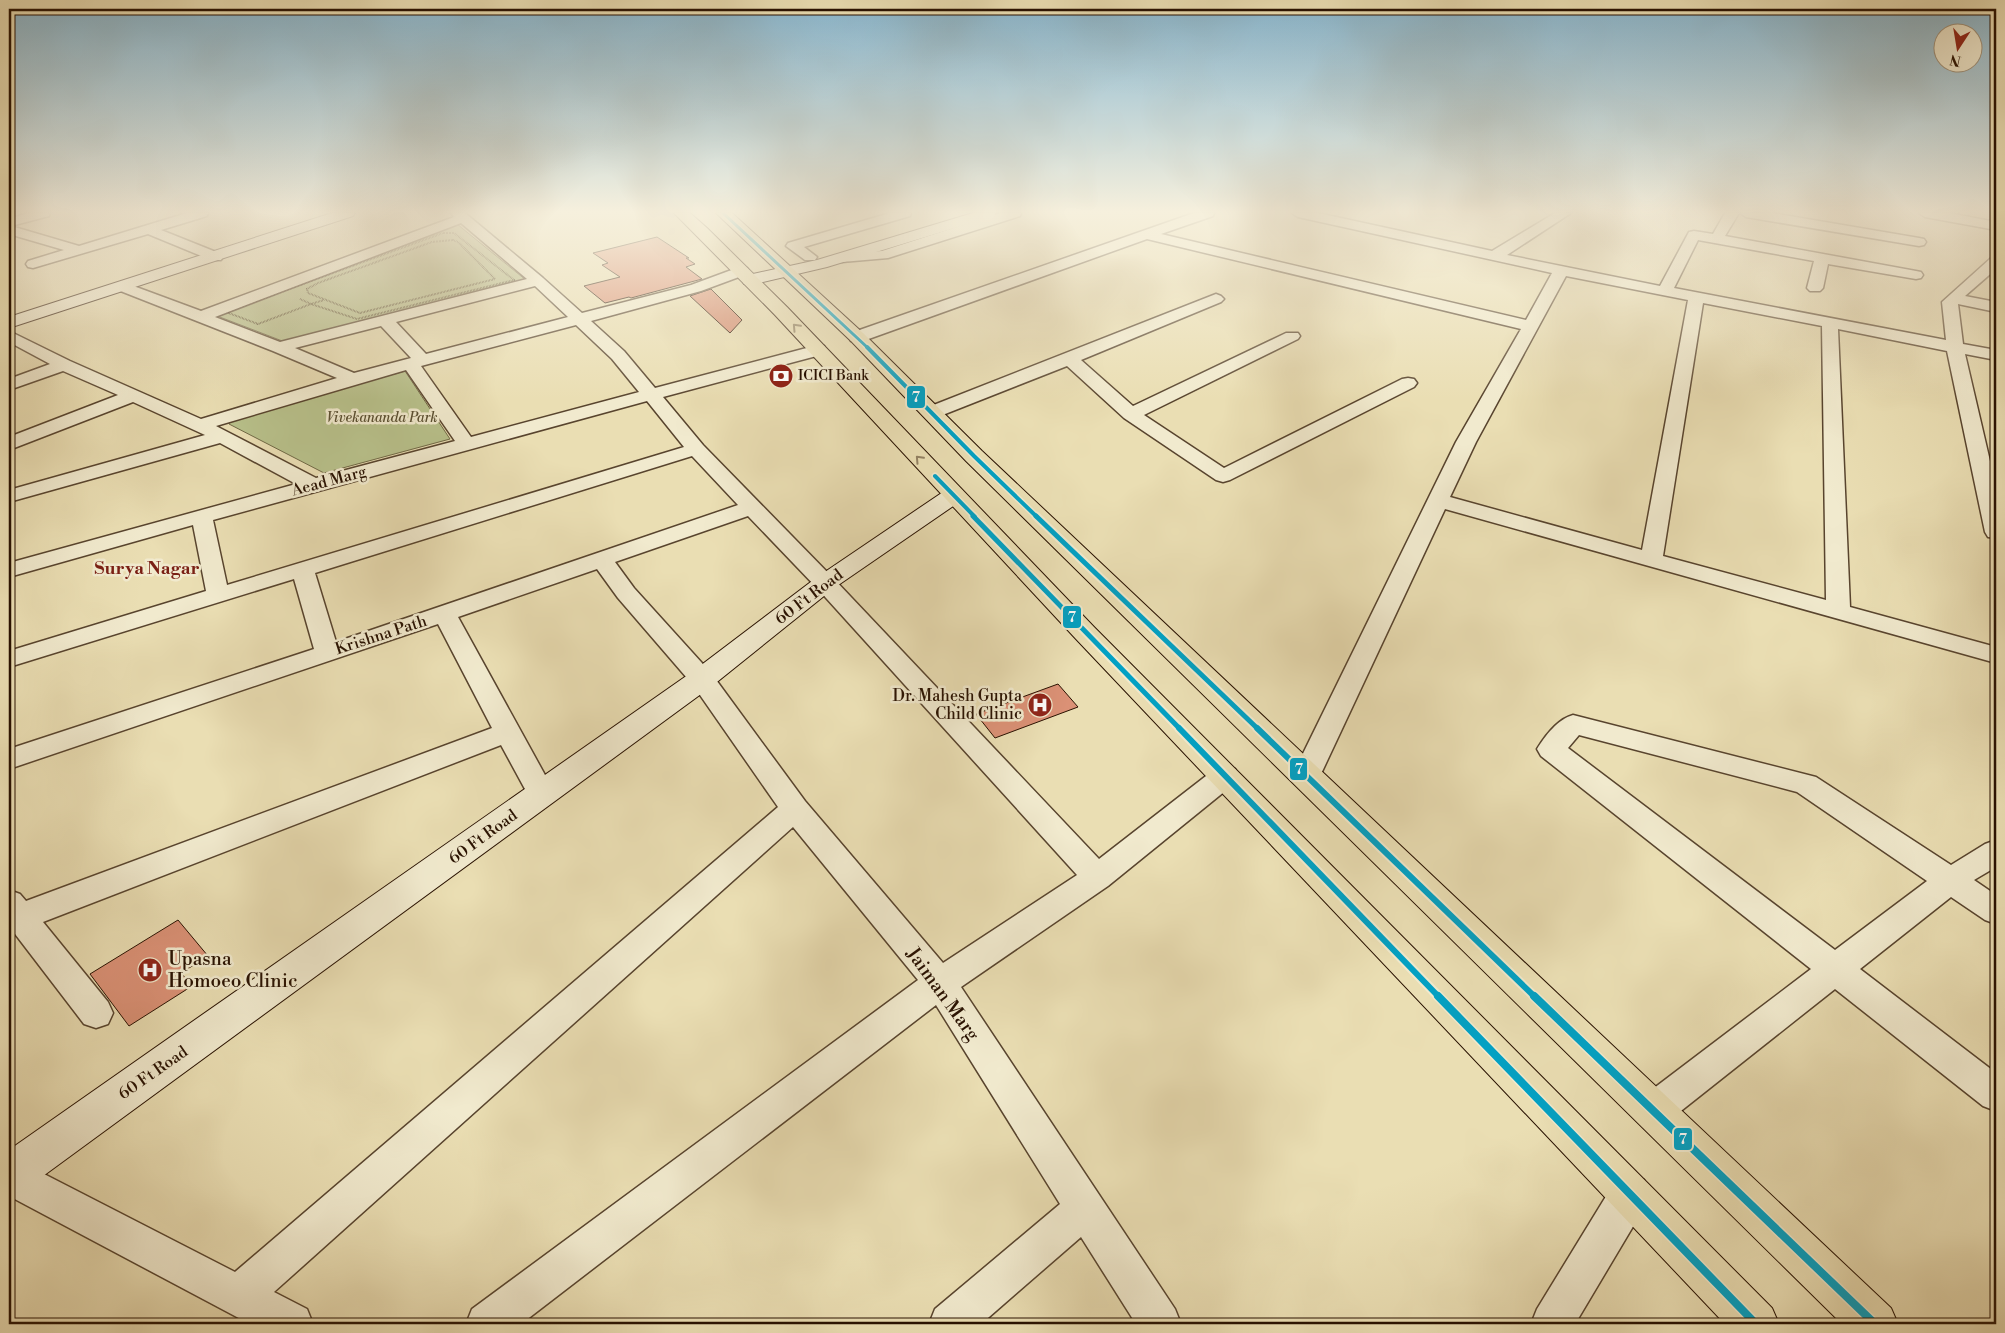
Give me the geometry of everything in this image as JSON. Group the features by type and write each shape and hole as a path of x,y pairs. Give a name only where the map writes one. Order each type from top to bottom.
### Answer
{"main road":[{"path":"746,275 954,495 1756,1324"},
{"path":"802,275 858,337 974,456 1874,1324"}],"street":[{"path":"9,323 160,275"},
{"path":"200,317 308,275"},
{"path":"531,275 618,355 696,449 825,583 1097,877"},
{"path":"200,426 353,379 745,275"},
{"path":"858,337 1032,275"},
{"path":"1316,275 1530,326"},
{"path":"1306,776 1421,535 1440,501 1466,442 1559,275"},
{"path":"1583,275 1996,355"},
{"path":"1665,291 1673,275"},
{"path":"1815,288 1818,275"},
{"path":"1980,275 1950,302 1955,347 1989,471 1996,532"},
{"path":"279,347 538,281"},
{"path":"123,287 279,347 353,379"},
{"path":"1652,559 1696,297"},
{"path":"1955,298 1996,307"},
{"path":"933,412 1216,299"},
{"path":"384,319 416,362 467,444"},
{"path":"1830,322 1838,611"},
{"path":"9,336 64,365 200,426 314,485"},
{"path":"1131,414 1292,336"},
{"name":"Aead Marg","path":"9,570 314,485 818,350"},
{"path":"1069,359 1131,414 1223,476 1408,383"},
{"path":"9,385 64,365"},
{"path":"9,444 132,396"},
{"path":"9,496 220,437"},
{"path":"9,659 696,449"},
{"name":"60 Ft Road","path":"9,1175 702,679 825,583 954,495"},
{"path":"1440,501 1996,655"},
{"name":"Krishna Path","path":"9,759 444,614 753,507"},
{"path":"202,516 218,595"},
{"name":"Jaiman Marg","path":"602,560 626,593 702,679 795,809 940,983 1160,1324"},
{"path":"302,569 326,653"},
{"path":"444,614 542,795"},
{"path":"1996,911 1806,784 1573,724 1551,749 1996,1094"},
{"path":"96,1013 14,910 508,732"},
{"path":"486,1324 940,983 1097,877 1225,776"},
{"path":"240,1296 795,809"},
{"path":"1654,1110 1950,881 1996,852"},
{"path":"9,1175 292,1324"},
{"path":"1552,1324 1630,1194"},
{"path":"950,1324 1085,1208"}],"path":[{"path":"324,300 258,324 226,312 327,275"},
{"path":"344,275 307,289 308,293 360,313 495,280 490,275"},
{"path":"312,304 356,319 514,280 508,275"}],"green space":[{"path":"318,275 520,275 527,281 285,342 212,314"},
{"name":"Vivekananda Park","path":"405,371 450,439 324,473 229,424 230,420"}],"building":[{"path":"617,275 697,275 702,279 605,303 584,286 620,277"},
{"path":"711,289 742,320 730,333 690,296"},
{"path":"1058,684 1078,707 995,738 976,714"},
{"path":"178,920 208,956 181,973 192,986 129,1026 90,974"}],"transit line":[{"name":"7","path":"790,275 857,337 974,456 1875,1324"},
{"name":"7","path":"935,476 1756,1324"}],"place":[{"name":"ICICI Bank","path":"781,376"},
{"name":"Dr. Mahesh Gupta Child Clinic","path":"1040,705"},
{"name":"Upasna Homoeo Clinic","path":"150,970"}],"district":[{"name":"Surya Nagar","path":"147,568"}]}
